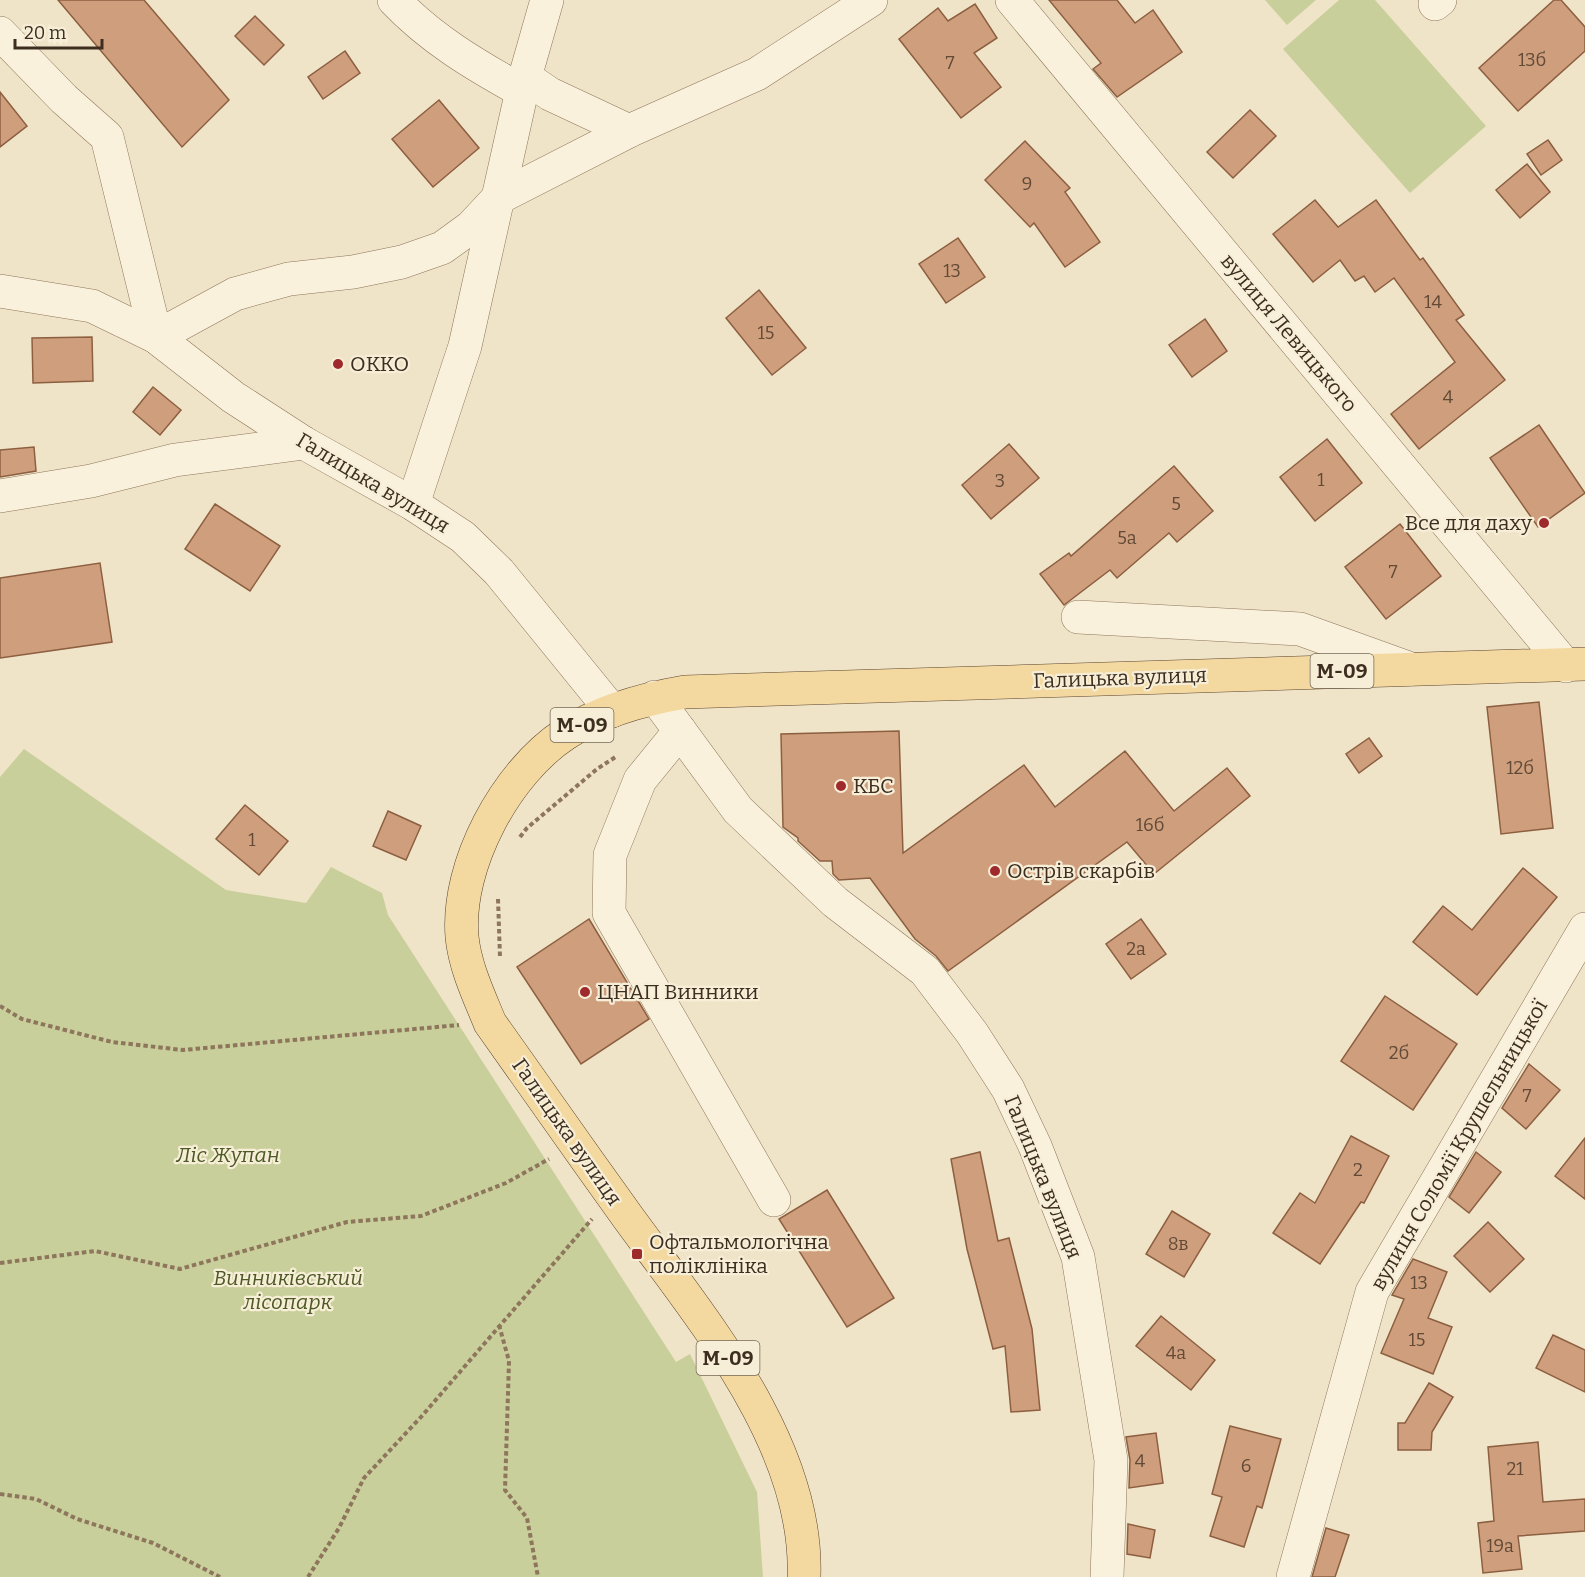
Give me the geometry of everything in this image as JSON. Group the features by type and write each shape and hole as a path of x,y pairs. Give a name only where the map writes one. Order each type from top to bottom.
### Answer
{"main road":[{"name":"Галицька вулиця","path":"804,1577 801,1517 790,1483 761,1416 724,1352 490,1023 471,974 462,937 465,885 499,804 532,762 565,734 612,711 655,697 733,689 1575,665"}],"street":[{"path":"394,0 417,25 468,61 550,94 629,131"},
{"path":"413,504 465,346 524,84 547,0"},
{"path":"0,33 64,99 107,137 156,337 235,294 289,279 353,272 402,262 442,248 471,227 498,198 629,131 757,74 871,0"},
{"name":"вулиця Левицького","path":"1012,0 1575,665"},
{"name":"Галицька вулиця","path":"0,291 92,306 156,337 232,397 304,443 413,504 463,537 499,572 612,711"},
{"path":"0,496 91,481 175,460 304,443"},
{"path":"1078,617 1300,629 1412,669"},
{"name":"Галицька вулиця","path":"655,697 738,810 836,902 925,970 972,1033 1008,1089 1035,1146 1078,1257 1111,1460 1107,1577"},
{"path":"680,731 640,780 610,855 609,913 774,1200"},
{"name":"вулиця Соломії Крушельницької","path":"1293,1577 1372,1292 1585,929"}],"path":[{"path":"513,846 527,828 597,769 623,752"},
{"path":"498,891 501,962"},
{"path":"0,1006 22,1019 112,1042 183,1050 469,1025"},
{"path":"0,1263 95,1251 180,1269 347,1222 421,1216 506,1183 557,1154"},
{"path":"308,1577 339,1528 364,1478 421,1417 599,1211"},
{"path":"499,1324 509,1361 505,1490 527,1518 538,1577"},
{"path":"0,1494 36,1499 77,1519 153,1543 220,1577"}],"green space":[{"path":"1265,0 1316,0 1287,25"},
{"path":"1339,0 1375,0 1486,126 1410,193 1283,49"},
{"name":"Ліс Жупан","path":"24,749 226,890 306,903 331,867 382,893 388,915 676,1362 690,1354 757,1492 763,1577 0,1577 0,777"}],"building":[{"path":"58,0 144,0 229,100 182,147"},
{"path":"1049,0 1117,0 1135,23 1153,10 1182,52 1117,97 1093,69 1101,63"},
{"path":"1554,0 1561,0 1585,27 1585,51 1518,111 1479,68"},
{"path":"975,4 997,38 974,53 1001,87 961,118 899,39 938,8 948,21"},
{"path":"255,16 284,45 264,65 235,36"},
{"path":"345,51 360,73 323,99 308,77"},
{"path":"0,92 27,126 0,147"},
{"path":"439,100 479,148 433,187 392,139"},
{"path":"1250,110 1276,136 1233,178 1207,152"},
{"path":"1548,140 1562,160 1541,175 1527,154"},
{"path":"1025,141 1070,188 1065,192 1100,242 1065,267 1034,223 1030,227 985,180"},
{"path":"1527,164 1550,192 1520,218 1496,190"},
{"path":"1315,200 1338,227 1376,200 1420,260 1423,258 1464,315 1456,320 1505,380 1419,449 1391,414 1455,362 1394,278 1375,292 1364,276 1355,281 1340,260 1313,282 1273,234"},
{"path":"958,238 985,277 946,303 919,264"},
{"path":"759,290 806,348 772,375 726,318"},
{"path":"1205,319 1227,351 1192,377 1169,345"},
{"path":"92,337 93,381 33,383 32,338"},
{"path":"153,387 181,410 160,435 133,412"},
{"path":"1539,425 1585,493 1538,527 1490,458"},
{"path":"1327,439 1362,483 1315,521 1280,477"},
{"path":"1009,444 1039,478 991,519 962,485"},
{"path":"34,447 36,471 0,477 0,450"},
{"path":"1174,466 1213,511 1177,542 1169,533 1117,578 1110,570 1064,605 1040,574 1069,553 1071,556"},
{"path":"215,504 280,546 250,591 185,549"},
{"path":"1400,524 1441,576 1386,619 1345,567"},
{"path":"100,563 112,642 0,658 0,578"},
{"path":"1539,702 1553,828 1501,834 1487,707"},
{"path":"899,731 903,853 1024,765 1055,807 1125,751 1174,811 1227,768 1250,796 1154,874 1127,842 948,971 936,956 915,939 870,878 839,880 833,874 832,861 820,861 798,841 798,838 783,827 781,734"},
{"path":"1369,738 1382,756 1359,773 1346,754"},
{"path":"245,805 288,841 259,875 216,839"},
{"path":"388,811 421,826 406,860 373,846"},
{"path":"1523,868 1557,897 1477,995 1413,942 1443,906 1472,930"},
{"name":"ЦНАП Винники","path":"589,919 649,1019 581,1064 517,967"},
{"path":"1141,919 1166,954 1131,979 1106,944"},
{"path":"1385,996 1457,1044 1413,1110 1341,1061"},
{"path":"1529,1064 1560,1090 1526,1129 1502,1108"},
{"path":"1351,1136 1389,1156 1364,1203 1361,1202 1320,1264 1273,1233 1300,1193 1315,1203"},
{"path":"1585,1138 1585,1199 1555,1176"},
{"path":"980,1152 998,1241 1009,1238 1032,1329 1040,1410 1011,1412 1005,1346 993,1349 967,1249 951,1159"},
{"path":"1476,1152 1501,1172 1469,1213 1449,1197"},
{"path":"827,1190 894,1298 847,1327 779,1219"},
{"path":"1172,1211 1210,1234 1184,1277 1146,1254"},
{"path":"1488,1222 1524,1259 1490,1292 1454,1256"},
{"path":"1413,1259 1447,1272 1428,1318 1452,1327 1433,1374 1381,1353 1404,1299 1392,1295"},
{"path":"1161,1316 1215,1360 1191,1390 1136,1346"},
{"path":"1553,1335 1585,1350 1585,1392 1536,1368"},
{"path":"1429,1383 1453,1397 1432,1432 1431,1450 1398,1450 1398,1423 1405,1423"},
{"path":"1230,1426 1281,1439 1262,1508 1257,1506 1244,1547 1210,1536 1222,1497 1212,1494"},
{"path":"1156,1433 1163,1483 1129,1488 1130,1460 1126,1437"},
{"path":"1538,1442 1543,1502 1585,1499 1585,1531 1518,1536 1522,1569 1483,1573 1478,1523 1494,1521 1488,1447"},
{"path":"1128,1524 1155,1530 1150,1558 1127,1554"},
{"path":"1326,1528 1349,1535 1335,1577 1312,1577"}],"place":[{"name":"ОККО","path":"338,364"},
{"name":"Все для даху","path":"1544,523"},
{"name":"КБС","path":"841,786"},
{"name":"Острів скарбів","path":"995,871"},
{"name":"ЦНАП Винники","path":"585,992"},
{"name":"Офтальмологічна поліклініка","path":"637,1254"}],"park label":[{"name":"Винниківський лісопарк","path":"288,1290"}]}
